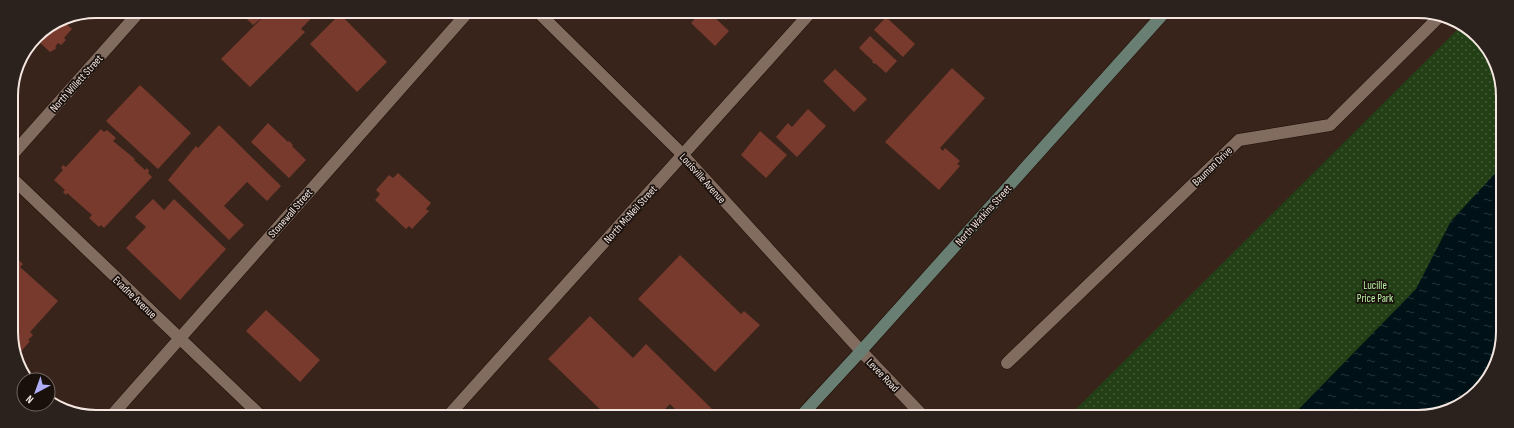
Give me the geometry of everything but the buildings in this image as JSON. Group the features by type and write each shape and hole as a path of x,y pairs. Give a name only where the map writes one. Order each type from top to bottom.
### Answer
{"main road":[{"name":"North Watkins Street","path":"807,410 861,352 1160,18"}],"street":[{"name":"North Willett Street","path":"18,147 134,18"},
{"name":"Stonewall Street","path":"116,410 463,18"},
{"name":"Louisville Avenue","path":"544,18 682,154 861,352"},
{"name":"North McNeil Street","path":"453,410 805,18"},
{"name":"Bauman Drive","path":"1006,363 1239,140 1330,125 1435,20"},
{"name":"Evadne Avenue","path":"18,184 256,410"},
{"name":"Levee Road","path":"861,352 917,410"}],"green space":[{"name":"Lucille Price Park","path":"1458,29 1473,41 1480,49 1490,66 1496,96 1496,332 1490,362 1483,375 1473,387 1465,394 1448,404 1423,410 1075,410"}],"water":[{"path":"1496,172 1496,332 1490,362 1477,383 1465,394 1448,404 1423,410 1298,410 1416,289 1451,221"}]}
